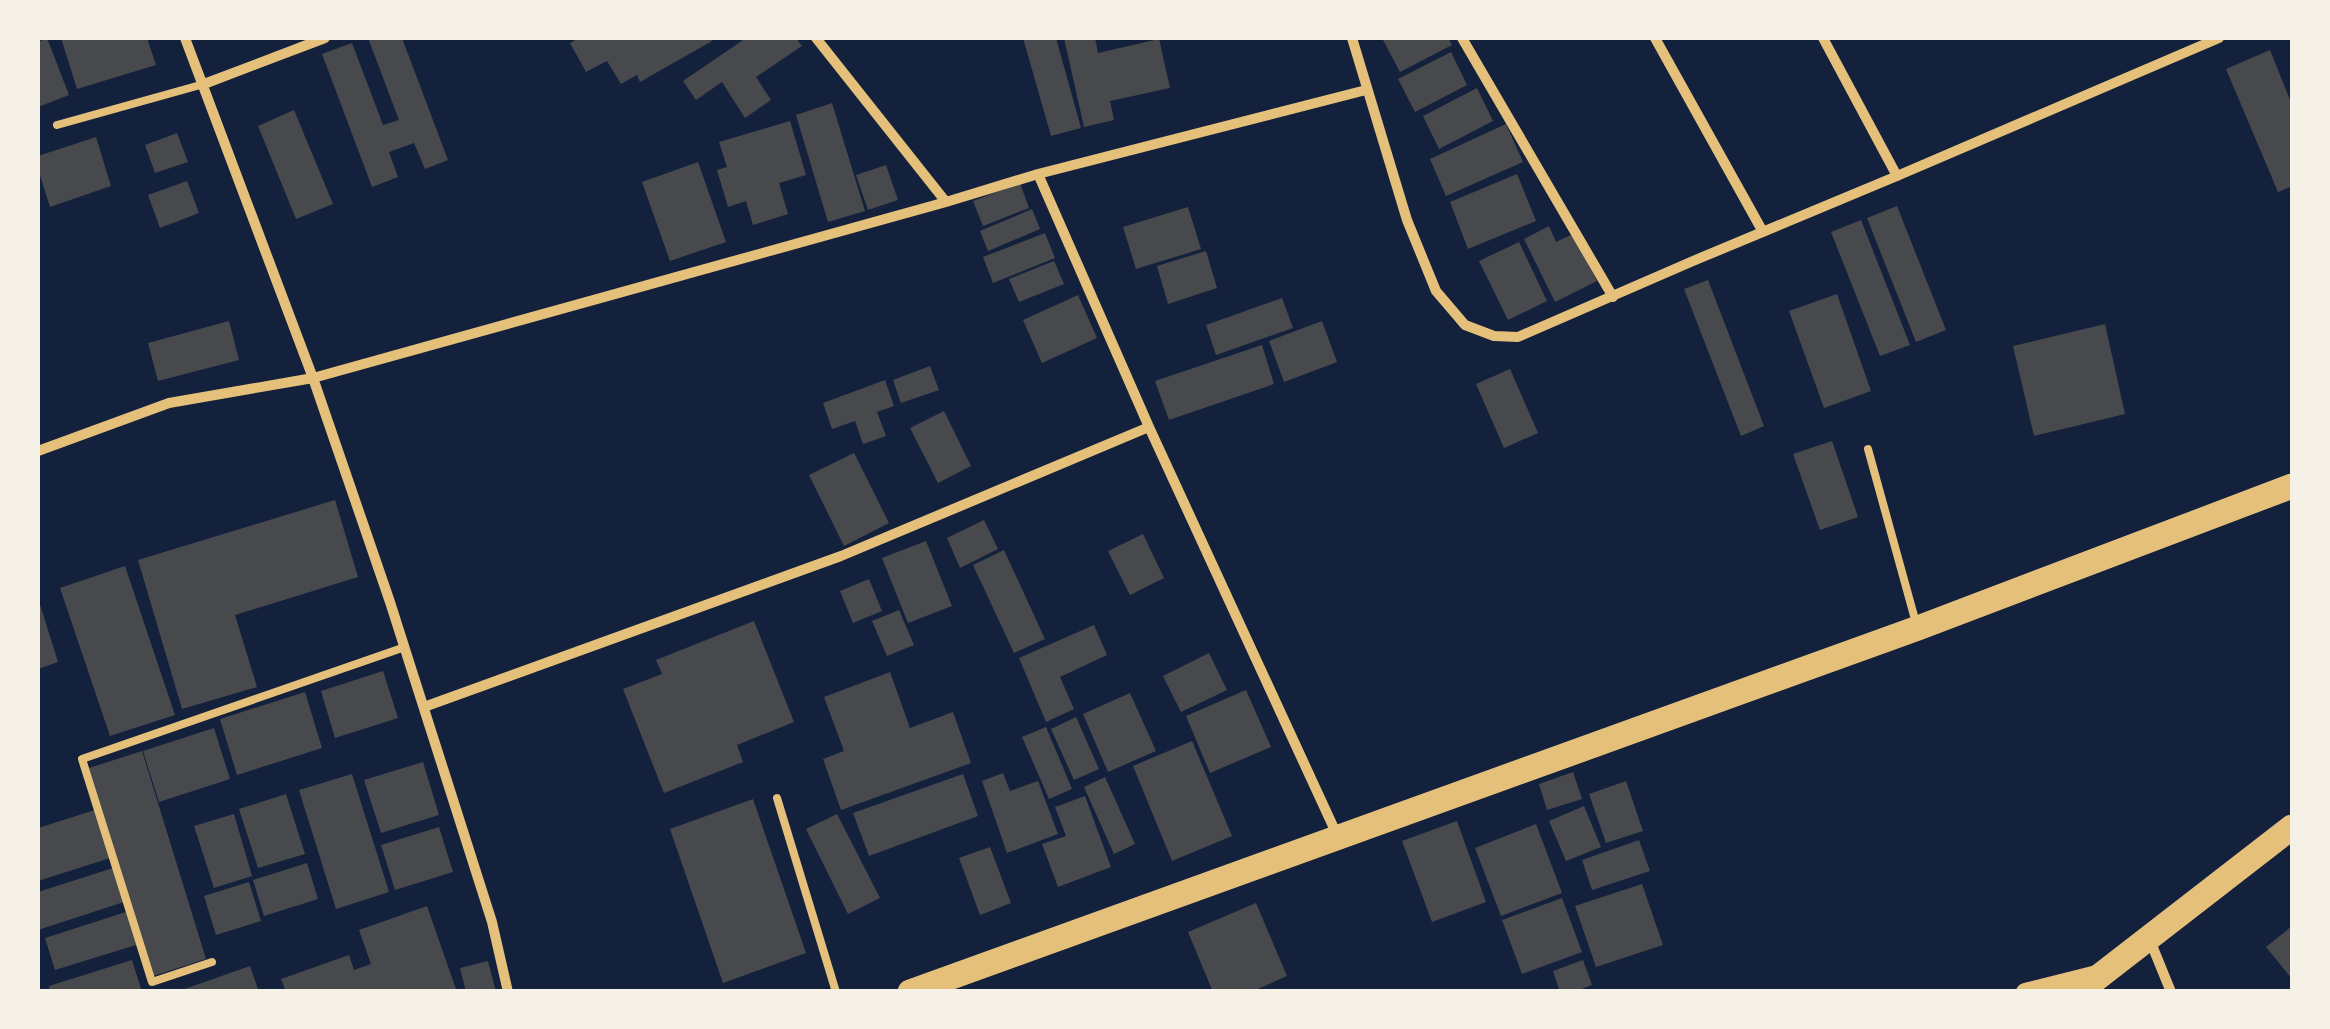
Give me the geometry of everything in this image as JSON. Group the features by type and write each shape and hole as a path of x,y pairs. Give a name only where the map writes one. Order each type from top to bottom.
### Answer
{"main road":[{"path":"921,989 1918,628 2292,486"},
{"path":"2079,992 2292,828"}],"street":[{"path":"185,38 313,378 405,647 492,922 508,992"},
{"path":"204,84 325,38"},
{"path":"816,38 946,202"},
{"path":"1352,38 1408,220 1436,291 1465,326 1494,336 1518,338 2219,38"},
{"path":"1462,38 1613,297"},
{"path":"1656,38 1763,232"},
{"path":"1823,38 1897,176"},
{"path":"38,451 169,403 313,378 1038,174 1366,90"},
{"path":"1038,174 1149,427 1338,837"},
{"path":"424,707 842,556 1149,427"},
{"path":"2148,937 2172,992"},
{"path":"2026,992 2102,972"}],"lane":[{"path":"57,126 204,84"},
{"path":"1868,449 1918,628"},
{"path":"212,962 152,982 82,760 405,647"},
{"path":"777,798 836,992"}],"building":[{"path":"47,38 69,95 38,107 38,42"},
{"path":"61,38 147,38 156,65 77,89"},
{"path":"368,38 402,38 448,160 425,169 414,143 389,152 398,177 372,187 322,54 352,43 383,125 399,120"},
{"path":"579,38 712,41 640,82 637,75 621,84 607,61 586,72 570,43"},
{"path":"746,38 796,38 802,46 756,77 771,100 745,118 722,82 696,100 683,81"},
{"path":"1023,38 1056,38 1081,128 1051,136"},
{"path":"1064,38 1095,38 1098,53 1159,39 1170,88 1110,101 1114,120 1084,127"},
{"path":"1382,38 1448,38 1452,45 1400,72"},
{"path":"2270,50 2292,105 2292,186 2278,192 2226,69"},
{"path":"1451,52 1467,85 1415,112 1398,79"},
{"path":"1477,88 1493,121 1439,149 1423,116"},
{"path":"832,103 865,211 828,222 796,115"},
{"path":"294,110 333,204 296,219 258,126"},
{"path":"790,121 806,175 779,183 788,214 753,225 746,201 728,207 717,170 727,167 719,142"},
{"path":"1506,124 1523,162 1446,196 1430,159"},
{"path":"177,133 188,162 155,173 145,145"},
{"path":"96,137 111,186 50,207 38,156"},
{"path":"698,162 726,242 670,261 642,182"},
{"path":"886,165 898,200 868,210 856,175"},
{"path":"1517,174 1536,221 1468,249 1450,202"},
{"path":"187,181 199,213 160,228 148,195"},
{"path":"1020,183 1029,208 983,226 973,201"},
{"path":"1897,206 1946,330 1916,342 1867,218"},
{"path":"1188,207 1201,249 1136,269 1123,227"},
{"path":"1032,209 1040,229 988,251 980,231"},
{"path":"1861,220 1910,345 1880,356 1831,232"},
{"path":"1549,226 1556,242 1573,234 1597,281 1555,302 1524,239"},
{"path":"1045,233 1055,258 993,283 983,257"},
{"path":"1519,242 1547,301 1508,320 1479,261"},
{"path":"1206,251 1217,288 1168,304 1157,266"},
{"path":"1054,261 1064,284 1019,302 1009,279"},
{"path":"1708,280 1764,426 1741,436 1684,289"},
{"path":"1837,294 1871,391 1824,408 1789,311"},
{"path":"1078,295 1097,338 1042,363 1023,320"},
{"path":"1282,298 1293,328 1216,355 1206,325"},
{"path":"229,321 239,360 158,381 148,343"},
{"path":"1322,321 1337,362 1284,382 1269,341"},
{"path":"2105,324 2125,414 2034,436 2013,346"},
{"path":"1262,345 1274,384 1169,420 1155,381"},
{"path":"930,366 939,390 901,403 893,380"},
{"path":"1510,369 1538,433 1504,448 1476,384"},
{"path":"885,380 894,406 877,412 886,436 863,444 855,421 832,429 823,403"},
{"path":"944,411 971,466 938,483 910,428"},
{"path":"1832,441 1858,517 1820,530 1793,454"},
{"path":"854,453 889,523 844,546 809,475"},
{"path":"335,500 358,577 235,615 257,687 182,709 138,560"},
{"path":"984,520 998,549 960,568 947,538"},
{"path":"1143,534 1164,578 1130,595 1108,551"},
{"path":"926,541 952,606 908,623 882,558"},
{"path":"1004,550 1045,639 1014,653 973,565"},
{"path":"125,566 175,715 110,736 60,588"},
{"path":"869,579 882,611 853,623 840,591"},
{"path":"38,598 58,662 38,669"},
{"path":"899,610 914,645 887,656 872,621"},
{"path":"754,621 794,722 737,745 743,762 664,793 623,689 662,674 656,660"},
{"path":"1094,625 1107,655 1060,677 1074,709 1046,722 1019,658"},
{"path":"1209,653 1227,690 1181,712 1163,676"},
{"path":"383,671 398,718 335,738 321,691"},
{"path":"890,672 910,728 953,712 971,763 841,810 823,759 844,751 824,697"},
{"path":"1246,690 1271,747 1210,773 1186,716"},
{"path":"305,692 322,748 237,775 220,719"},
{"path":"1130,693 1156,751 1108,772 1083,714"},
{"path":"1076,717 1099,769 1074,780 1051,729"},
{"path":"1046,727 1072,789 1049,799 1022,737"},
{"path":"214,728 230,779 159,802 143,751"},
{"path":"1192,741 1232,836 1172,861 1133,766"},
{"path":"142,751 206,959 153,976 89,768"},
{"path":"423,762 439,815 381,833 364,780"},
{"path":"1573,772 1582,799 1547,810 1539,784"},
{"path":"1003,773 1010,791 1038,781 1058,834 1007,853 982,781"},
{"path":"352,774 389,892 336,909 299,790"},
{"path":"963,774 978,816 869,856 853,813"},
{"path":"1105,777 1135,844 1114,854 1084,787"},
{"path":"1626,781 1643,831 1606,843 1589,794"},
{"path":"286,794 305,854 258,868 239,809"},
{"path":"1085,796 1111,867 1058,887 1042,844 1066,836 1055,807"},
{"path":"753,799 806,953 723,983 670,829"},
{"path":"1584,806 1601,847 1566,861 1549,821"},
{"path":"95,810 110,858 38,881 38,828"},
{"path":"234,814 252,876 214,888 194,826"},
{"path":"837,814 880,898 848,914 806,829"},
{"path":"1457,821 1486,902 1432,922 1402,841"},
{"path":"1536,824 1562,893 1501,916 1475,848"},
{"path":"439,827 453,872 395,890 381,845"},
{"path":"1639,840 1650,871 1592,890 1582,860"},
{"path":"990,847 1011,903 980,915 959,858"},
{"path":"307,863 318,899 264,916 253,880"},
{"path":"113,868 124,902 38,930 38,892"},
{"path":"249,882 261,921 216,935 204,896"},
{"path":"1642,884 1663,945 1596,967 1575,906"},
{"path":"1562,898 1582,952 1522,974 1502,920"},
{"path":"1256,903 1287,976 1251,992 1213,992 1188,932"},
{"path":"427,906 457,992 286,992 281,979 349,955 354,970 371,964 359,930"},
{"path":"126,912 136,945 55,970 45,938"},
{"path":"2292,926 2292,979 2266,947"},
{"path":"132,960 142,992 50,992 49,986"},
{"path":"1583,960 1592,985 1560,992 1553,971"},
{"path":"488,961 496,992 466,992 460,968"},
{"path":"250,966 259,992 179,991"}]}
